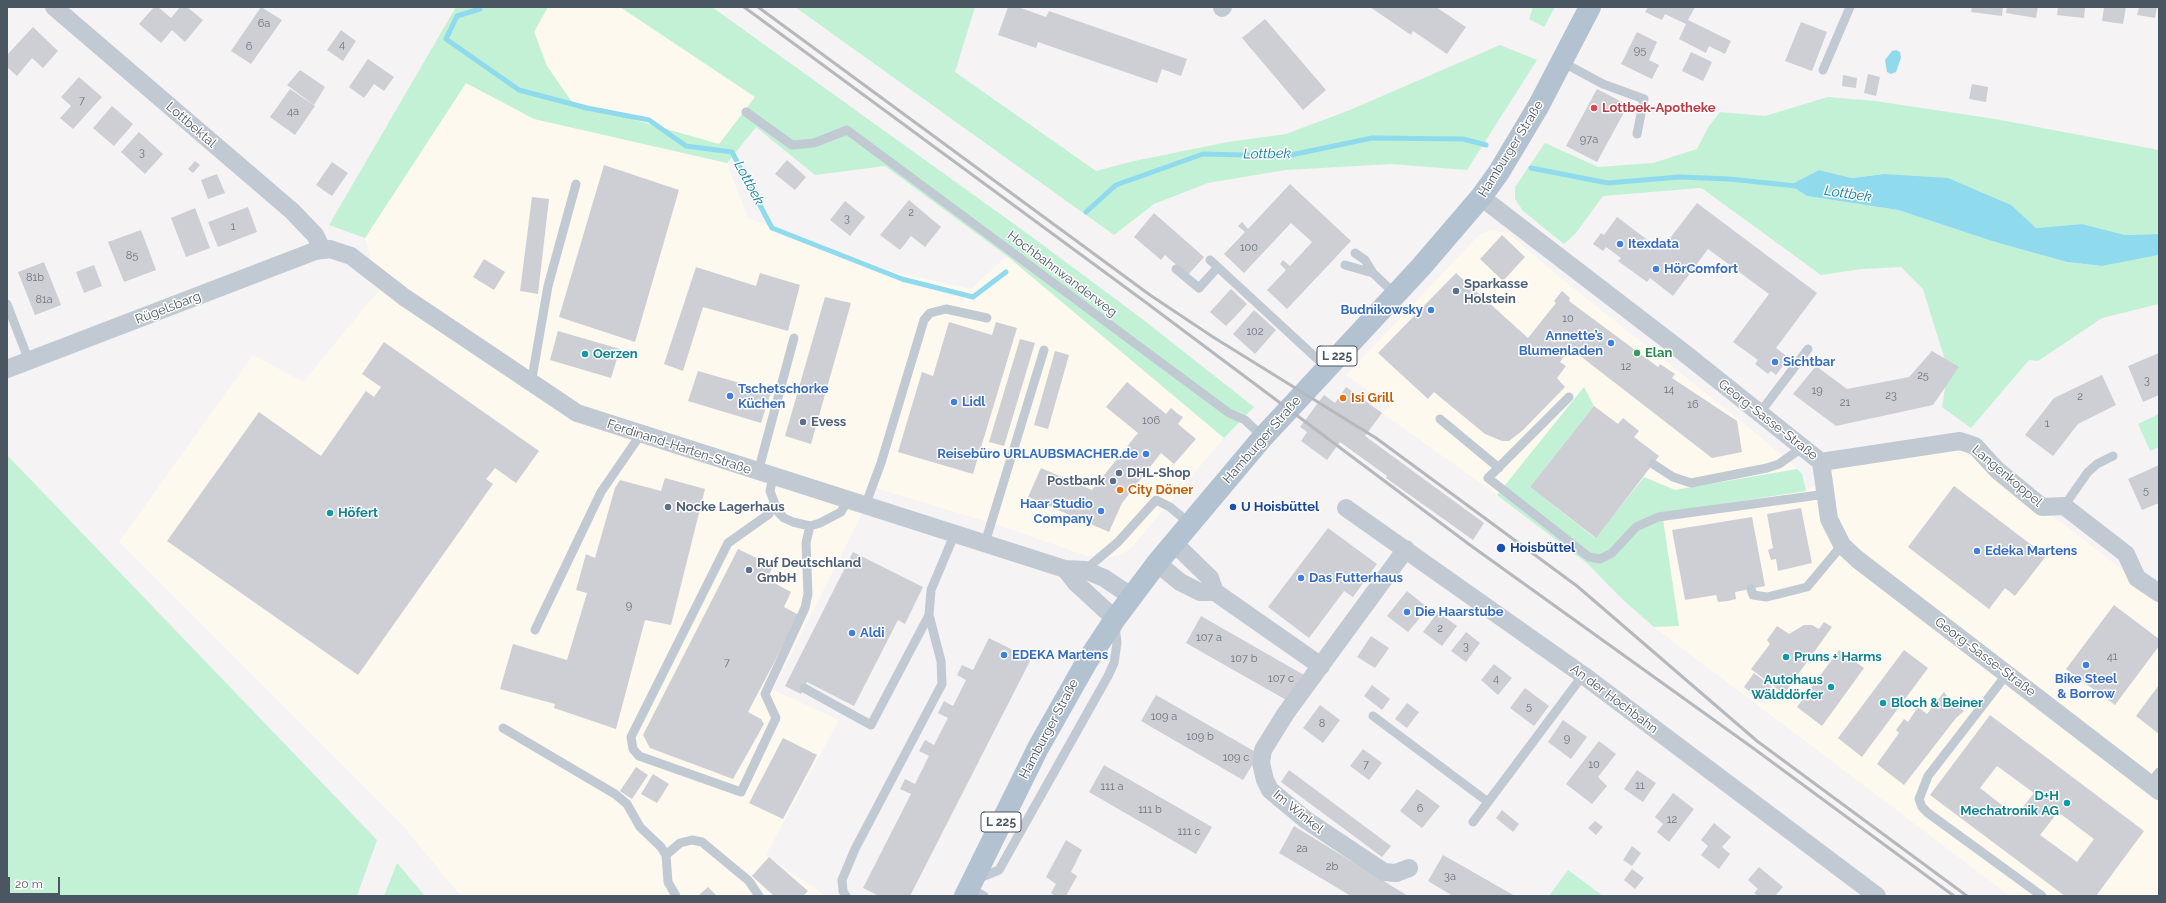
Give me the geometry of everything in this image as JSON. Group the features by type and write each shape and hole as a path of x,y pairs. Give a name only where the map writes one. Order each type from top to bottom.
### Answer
{"main road":[{"name":"Hamburger Straße","path":"972,890 1038,748 1086,663 1131,596 1189,523 1262,437 1396,295 1481,197 1514,148 1562,62 1590,7"}],"street":[{"name":"Lottbektal","path":"54,7 292,211 326,249"},
{"name":"Georg-Sasse-Straße","path":"1481,197 1683,352 1821,462 1829,519 1842,545 1857,559 2007,674 2156,783"},
{"name":"Rügelsbarg","path":"7,369 326,249"},
{"name":"Ferdinand-Harten-Straße","path":"326,249 351,256 404,297 531,384 577,413 865,506 1066,568 1085,570 1104,578 1131,596"},
{"name":"Langenkoppel","path":"1821,462 1960,441 1978,448 1997,470 2042,507 2064,506"},
{"path":"2064,506 2126,554 2137,578 2159,594"},
{"name":"An der Hochbahn","path":"1346,508 1583,675 1877,896"},
{"path":"1174,543 1210,578 1215,592"},
{"name":"Im Winkel","path":"1406,550 1286,713 1263,750 1261,763 1265,780 1270,790 1306,820 1384,872 1396,872 1409,868"},
{"path":"1157,563 1180,582 1200,592 1215,592 1321,666"},
{"path":"1066,568 1076,583 1115,619"}],"lane":[{"path":"1823,70 1850,7"},
{"path":"1562,62 1603,84 1644,99 1637,134"},
{"name":"Hochbahnwanderweg","path":"746,112 792,145 814,143 847,130 1229,413 1245,420 1262,437"},
{"path":"531,384 548,286 576,184"},
{"path":"1355,253 1365,260 1373,273 1396,295"},
{"path":"1210,260 1326,368"},
{"path":"1345,265 1373,273"},
{"path":"1176,270 1198,288 1218,267"},
{"path":"7,304 28,361"},
{"path":"865,506 881,463 924,320 930,313 946,309 987,318"},
{"path":"794,338 766,474 770,491 778,512 784,518 810,526 841,512 848,500"},
{"path":"1760,414 1808,349"},
{"path":"985,543 1044,350"},
{"path":"1569,397 1488,478 1589,557 1600,559 1612,553 1636,527 1658,517 1826,494"},
{"path":"1440,419 1499,468"},
{"path":"534,630 601,492 641,434"},
{"path":"1653,464 1673,478 1691,483 1767,468 1779,464 1803,448"},
{"path":"2064,506 2088,472 2097,464 2113,456"},
{"path":"1085,570 1118,542 1156,500 1189,523"},
{"path":"774,502 769,514 728,543 631,737 633,749 639,756 741,792 776,718 765,694 805,608 808,594 806,543 810,526"},
{"path":"846,896 842,880 855,849 942,684 941,661 929,615 931,590 955,533"},
{"path":"1751,589 1753,595 1767,597 1807,587 1842,545"},
{"path":"804,688 871,725 929,615"},
{"path":"2007,674 1928,776 1919,800 1922,807 1928,813 2042,896"},
{"path":"1473,822 1583,675"},
{"path":"1373,716 1488,802"},
{"path":"503,728 615,794 627,804 640,827 666,855 668,882 676,896"},
{"path":"666,855 680,843 692,840 702,842 749,881 759,896"}],"shaded area":[{"path":"548,7 620,7 755,97 719,144 572,102 547,66 534,32"},
{"path":"466,83 534,119 727,163 748,218 895,272 971,289 1007,256 1224,438 1132,547 1122,554 1108,558 1087,556 998,525 875,488 773,690 839,720 766,855 826,896 461,896 403,826 119,542 253,355 303,382 380,289 365,238"},
{"path":"1491,230 1508,233 1557,275 1752,430 1797,469 1674,490 1644,477 1596,538 1530,487 1584,387 1497,495 1382,413 1389,406 1346,375 1480,234"},
{"path":"1952,444 1994,471 2159,598 2159,896 2010,896 1654,627 1679,626 1662,513 1806,491 1847,461"}],"green space":[{"path":"456,7 548,7 534,32 547,66 572,102 719,144 755,97 620,7 712,7 1028,234 1141,318 1254,407 1224,438 1007,256 885,166 815,175 756,127 727,163 534,119 466,83 365,238 329,225"},
{"path":"795,7 975,7 955,72 1096,171 1134,161 1228,142 1286,134 1350,110 1500,45 1537,60 1467,170 1391,164 1286,170 1208,183 1154,204 1114,235"},
{"path":"1533,7 1555,7 1544,27 1529,19"},
{"path":"1828,97 1875,101 1995,119 2159,150 2159,234 2125,235 2082,224 2036,228 2011,206 1983,194 1884,174 1852,178 1819,170 1790,185 1807,196 1898,210 1995,242 2067,262 2102,266 2159,255 2159,304 2102,318 2038,361 2029,360 1971,428 1942,407 1948,370 1923,289 1901,267 1862,269 1821,275 1703,189 1699,188 1603,196 1576,233 1564,244 1523,211 1515,199 1515,187 1545,143 1598,167 1653,163 1697,149 1709,126 1720,112 1765,116"},
{"path":"1584,387 1594,406 1530,487 1595,538 1644,477 1675,490 1797,469 1802,474 1806,491 1662,513 1679,626 1654,627 1622,599 1588,564 1497,495"},
{"path":"2159,414 2159,447 2150,451 2138,424"},
{"path":"7,455 377,840 357,896 7,896"},
{"path":"397,863 425,896 384,896"},
{"path":"1568,870 1603,896 1549,896"}],"water":[{"path":"1896,50 1900,52 1901,58 1896,72 1891,74 1887,72 1885,60 1892,51"},
{"path":"1819,170 1852,178 1884,174 1948,178 2011,205 2036,228 2082,224 2125,235 2159,234 2159,255 2102,266 2067,262 1995,242 1898,210 1807,196 1790,185"}],"building":[{"path":"154,7 158,7 171,18 180,7 187,7 203,20 185,42 172,30 161,43 139,24"},
{"path":"261,7 282,20 251,64 231,51"},
{"path":"1008,7 1018,7 1046,17 1049,11 1187,59 1181,76 1162,69 1157,83 1038,42 1036,48 998,35"},
{"path":"1370,7 1436,7 1466,27 1447,54 1413,31 1411,35"},
{"path":"1648,7 1695,7 1688,20 1731,41 1725,54 1709,46 1706,53 1679,39 1686,24 1665,14 1662,20 1645,12"},
{"path":"1972,7 2003,7 2002,16 1971,12"},
{"path":"2007,7 2038,7 2036,18 2006,13"},
{"path":"2058,7 2085,7 2084,18 2057,15"},
{"path":"2104,7 2126,7 2123,24 2102,21"},
{"path":"2139,7 2157,7 2155,18 2137,15"},
{"path":"1265,19 1326,90 1303,110 1242,38"},
{"path":"1801,22 1827,32 1812,71 1785,61"},
{"path":"33,27 58,51 43,68 32,58 17,76 7,67 7,55"},
{"path":"341,30 356,41 343,61 327,50"},
{"path":"1637,32 1657,42 1649,60 1659,65 1652,79 1621,64"},
{"path":"1691,52 1712,62 1703,81 1682,71"},
{"path":"368,59 394,77 384,91 374,84 364,98 349,87"},
{"path":"300,70 325,87 314,105 287,85"},
{"path":"1868,74 1880,77 1876,96 1864,93"},
{"path":"1843,75 1857,78 1856,88 1842,86"},
{"path":"79,77 102,97 73,129 60,118 71,106 61,97"},
{"path":"1972,84 1988,87 1986,102 1969,99"},
{"path":"290,89 315,106 295,135 270,117"},
{"path":"1597,89 1628,105 1597,162 1566,146"},
{"path":"112,106 133,124 114,146 93,128"},
{"path":"139,132 163,154 145,174 121,152"},
{"path":"787,160 806,177 795,190 775,174"},
{"path":"195,161 200,165 193,173 188,169"},
{"path":"332,162 348,173 332,196 316,185"},
{"path":"604,165 679,190 635,342 559,317"},
{"path":"217,174 225,193 208,199 201,180"},
{"path":"1290,184 1351,241 1287,309 1267,290 1286,270 1280,264 1283,260 1290,266 1312,242 1291,223 1244,273 1224,254 1245,232 1238,226 1242,222 1248,229"},
{"path":"532,197 549,199 538,294 520,291"},
{"path":"909,200 941,227 925,247 911,236 900,250 880,235"},
{"path":"845,201 865,217 850,236 830,220"},
{"path":"1697,203 1817,293 1776,348 1789,358 1776,375 1771,371 1768,374 1755,364 1758,360 1733,342 1769,294 1708,249 1673,296 1650,278 1647,282 1618,261 1621,258 1606,247 1603,251 1593,244 1601,233 1604,235 1617,217 1661,250"},
{"path":"248,207 257,232 218,247 208,222"},
{"path":"195,208 210,248 186,257 171,218"},
{"path":"1154,213 1204,257 1188,275 1165,255 1161,260 1134,237"},
{"path":"141,230 156,270 124,282 108,242"},
{"path":"1502,235 1525,257 1503,281 1480,259"},
{"path":"484,259 505,272 494,290 473,277"},
{"path":"44,262 61,305 35,315 18,272"},
{"path":"94,265 102,286 84,293 76,272"},
{"path":"696,267 756,286 760,273 800,285 788,331 703,307 683,371 664,364"},
{"path":"1456,273 1528,338 1556,303 1554,301 1562,291 1570,298 1569,301 1658,367 1660,364 1675,374 1672,378 1737,421 1742,452 1712,458 1570,348 1560,362 1566,366 1557,378 1565,387 1522,431 1509,441 1502,441 1485,434 1434,392 1428,399 1378,353"},
{"path":"1231,289 1247,304 1226,326 1210,312"},
{"path":"825,297 851,303 811,444 785,436"},
{"path":"1254,310 1276,330 1255,354 1233,334"},
{"name":"Lidl","path":"949,322 992,335 996,322 1017,328 973,474 898,452 922,372 933,376"},
{"name":"Oerzen","path":"558,331 620,349 611,378 550,360"},
{"path":"1020,339 1035,343 1004,446 989,442"},
{"name":"Höfert","path":"384,342 539,451 516,483 495,468 486,479 493,484 358,675 167,541 259,412 321,456 366,391 374,397 381,387 362,374"},
{"path":"1055,351 1069,355 1048,429 1034,425"},
{"path":"1932,351 1959,367 1933,405 1836,426 1793,394 1816,366 1847,389 1909,377"},
{"path":"2159,353 2159,395 2143,402 2128,366"},
{"name":"Tschetschorke Küchen","path":"698,371 771,392 761,423 688,401"},
{"path":"2102,375 2116,405 2078,424 2053,456 2025,435 2054,398"},
{"path":"1127,382 1166,414 1171,408 1183,417 1178,424 1196,439 1174,464 1161,453 1122,503 1109,532 1028,497 1041,468 1092,490 1138,433 1106,407"},
{"path":"1346,387 1382,413 1365,436 1484,523 1473,540 1386,478 1387,476 1340,442 1327,460 1301,441 1307,432 1300,427 1324,395 1335,403"},
{"path":"1594,406 1618,424 1623,418 1639,431 1634,437 1659,456 1596,538 1530,487"},
{"path":"2159,465 2159,503 2142,510 2128,479"},
{"path":"665,478 705,489 671,625 645,620 616,729 554,708 555,704 500,689 513,644 567,660 587,593 576,590 586,554 595,558 615,488 620,480 661,491"},
{"name":"Edeka Martens","path":"1954,486 2046,556 2015,596 2005,588 1989,609 1908,547"},
{"path":"1801,508 1812,563 1778,571 1776,559 1771,560 1768,550 1773,548 1767,514"},
{"path":"1752,517 1765,586 1735,592 1736,599 1728,601 1718,602 1716,595 1685,600 1672,530"},
{"path":"1328,528 1377,564 1353,597 1344,591 1309,638 1268,607"},
{"path":"738,549 773,566 767,579 791,592 784,607 799,615 748,712 761,719 764,724 733,779 650,748 643,735"},
{"name":"Aldi","path":"853,552 923,587 905,624 898,620 854,706 807,682 801,694 785,686"},
{"name":"Die Haarstube","path":"1407,591 1428,608 1408,632 1387,616"},
{"path":"2114,605 2159,639 2159,646 2115,705 2066,669"},
{"path":"1438,612 1457,626 1442,646 1423,632"},
{"path":"1201,616 1304,675 1288,701 1186,643"},
{"name":"Pruns + Harms","path":"1824,622 1832,627 1784,694 1751,669 1770,644 1767,640 1777,626 1789,634 1804,625 1812,625 1819,629"},
{"path":"1466,632 1480,643 1466,662 1451,651"},
{"path":"1371,636 1389,648 1375,668 1357,657"},
{"path":"989,638 1031,659 910,896 879,896 863,888 911,794 900,789 905,779 915,784 929,756 919,751 925,740 934,745 948,718 938,713 944,701 953,706 966,680 957,675 962,665 973,670"},
{"name":"Autohaus Wälddörfer","path":"1839,650 1864,668 1822,726 1797,707"},
{"name":"Bloch & Beiner","path":"1904,650 1928,668 1862,757 1838,738"},
{"path":"1494,664 1512,678 1498,695 1481,680"},
{"path":"1754,673 1772,687 1762,701 1744,687"},
{"path":"1372,685 1390,699 1382,710 1364,696"},
{"path":"2159,685 2159,734 2136,716"},
{"path":"1525,688 1549,706 1534,726 1510,708"},
{"path":"1944,692 1949,699 1964,711 1956,718 1904,785 1877,764 1899,733 1896,730 1904,719 1908,722 1918,707 1927,714"},
{"path":"1156,695 1259,754 1243,780 1141,721"},
{"path":"1407,703 1419,712 1407,728 1395,719"},
{"path":"1320,705 1340,720 1323,743 1303,728"},
{"name":"D+H Mechatronik AG","path":"1990,715 2144,831 2096,896 2065,896 1930,795","holes":["1997,766 2034,793 2016,816 1980,788","2058,812 2094,839 2077,862 2040,835"]},
{"path":"1563,720 1587,737 1571,759 1548,742"},
{"path":"783,738 817,755 783,819 749,803"},
{"path":"1599,741 1616,754 1598,777 1607,786 1592,804 1566,784"},
{"path":"1363,749 1382,763 1369,780 1350,766"},
{"path":"1104,765 1212,827 1196,854 1089,792"},
{"path":"636,767 648,775 632,799 620,791"},
{"path":"1289,770 1391,846 1382,857 1281,782"},
{"path":"1637,770 1656,783 1643,802 1624,789"},
{"path":"653,774 669,784 657,803 641,794"},
{"path":"1417,789 1440,806 1422,828 1400,811"},
{"path":"1673,793 1694,809 1669,842 1657,832 1663,824 1655,817"},
{"path":"1502,810 1519,824 1513,832 1496,818"},
{"path":"1595,821 1603,827 1596,835 1588,828"},
{"path":"1714,823 1731,837 1722,847 1730,854 1719,869 1701,855 1708,846 1701,840"},
{"path":"1294,826 1408,896 1351,896 1279,853"},
{"path":"1066,840 1082,850 1071,872 1077,876 1066,896 1055,896 1051,893 1056,884 1046,877"},
{"path":"1632,846 1641,853 1632,866 1623,860"},
{"path":"1443,855 1515,896 1453,896 1428,881"},
{"path":"769,857 808,891 803,896 774,896 752,876"},
{"path":"1759,867 1783,887 1775,896 1758,896 1754,893 1758,889 1748,880"},
{"path":"1632,869 1644,878 1635,889 1624,880"},
{"path":"708,887 717,896 698,896"}],"waterway":[{"name":"Lottbek","path":"480,7 480,9 457,16 446,39 519,90 587,108 649,120 686,146 732,152 772,228 902,279 973,297 1006,272"},
{"name":"Lottbek","path":"1086,212 1116,185 1203,154 1286,156 1372,138 1463,139 1486,145"},
{"name":"Lottbek","path":"1531,168 1608,183 1679,177 1730,179 1796,186"}],"railway":[{"path":"744,7 1144,301 1470,545 1753,748 1954,896"},
{"path":"758,7 1150,295 1213,337 1376,438 1577,586 1757,741 1967,896"}],"place":[{"name":"Lottbek-Apotheke","path":"1594,108"},
{"name":"Itexdata","path":"1620,244"},
{"name":"HörComfort","path":"1656,269"},
{"name":"Sparkasse Holstein","path":"1456,291"},
{"name":"Budnikowsky","path":"1431,310"},
{"name":"Annette’s Blumenladen","path":"1611,343"},
{"name":"Elan","path":"1637,353"},
{"name":"Oerzen","path":"585,354"},
{"name":"Sichtbar","path":"1775,362"},
{"name":"Tschetschorke Küchen","path":"730,396"},
{"name":"Isi Grill","path":"1343,398"},
{"name":"Lidl","path":"954,402"},
{"name":"Evess","path":"803,422"},
{"name":"Reisebüro URLAUBSMACHER.de","path":"1146,454"},
{"name":"DHL-Shop","path":"1119,473"},
{"name":"Postbank","path":"1113,481"},
{"name":"City Döner","path":"1120,490"},
{"name":"Nocke Lagerhaus","path":"668,507"},
{"name":"U Hoisbüttel","path":"1233,507"},
{"name":"Haar Studio Company","path":"1101,511"},
{"name":"Höfert","path":"330,513"},
{"name":"Hoisbüttel","path":"1501,548"},
{"name":"Edeka Martens","path":"1977,551"},
{"name":"Ruf Deutschland GmbH","path":"749,570"},
{"name":"Das Futterhaus","path":"1301,578"},
{"name":"Die Haarstube","path":"1407,612"},
{"name":"Aldi","path":"852,633"},
{"name":"EDEKA Martens","path":"1004,655"},
{"name":"Pruns + Harms","path":"1786,657"},
{"name":"Bike Steel & Borrow","path":"2086,665"},
{"name":"Autohaus Wälddörfer","path":"1831,687"},
{"name":"Bloch & Beiner","path":"1883,703"},
{"name":"D+H Mechatronik AG","path":"2067,803"}]}
